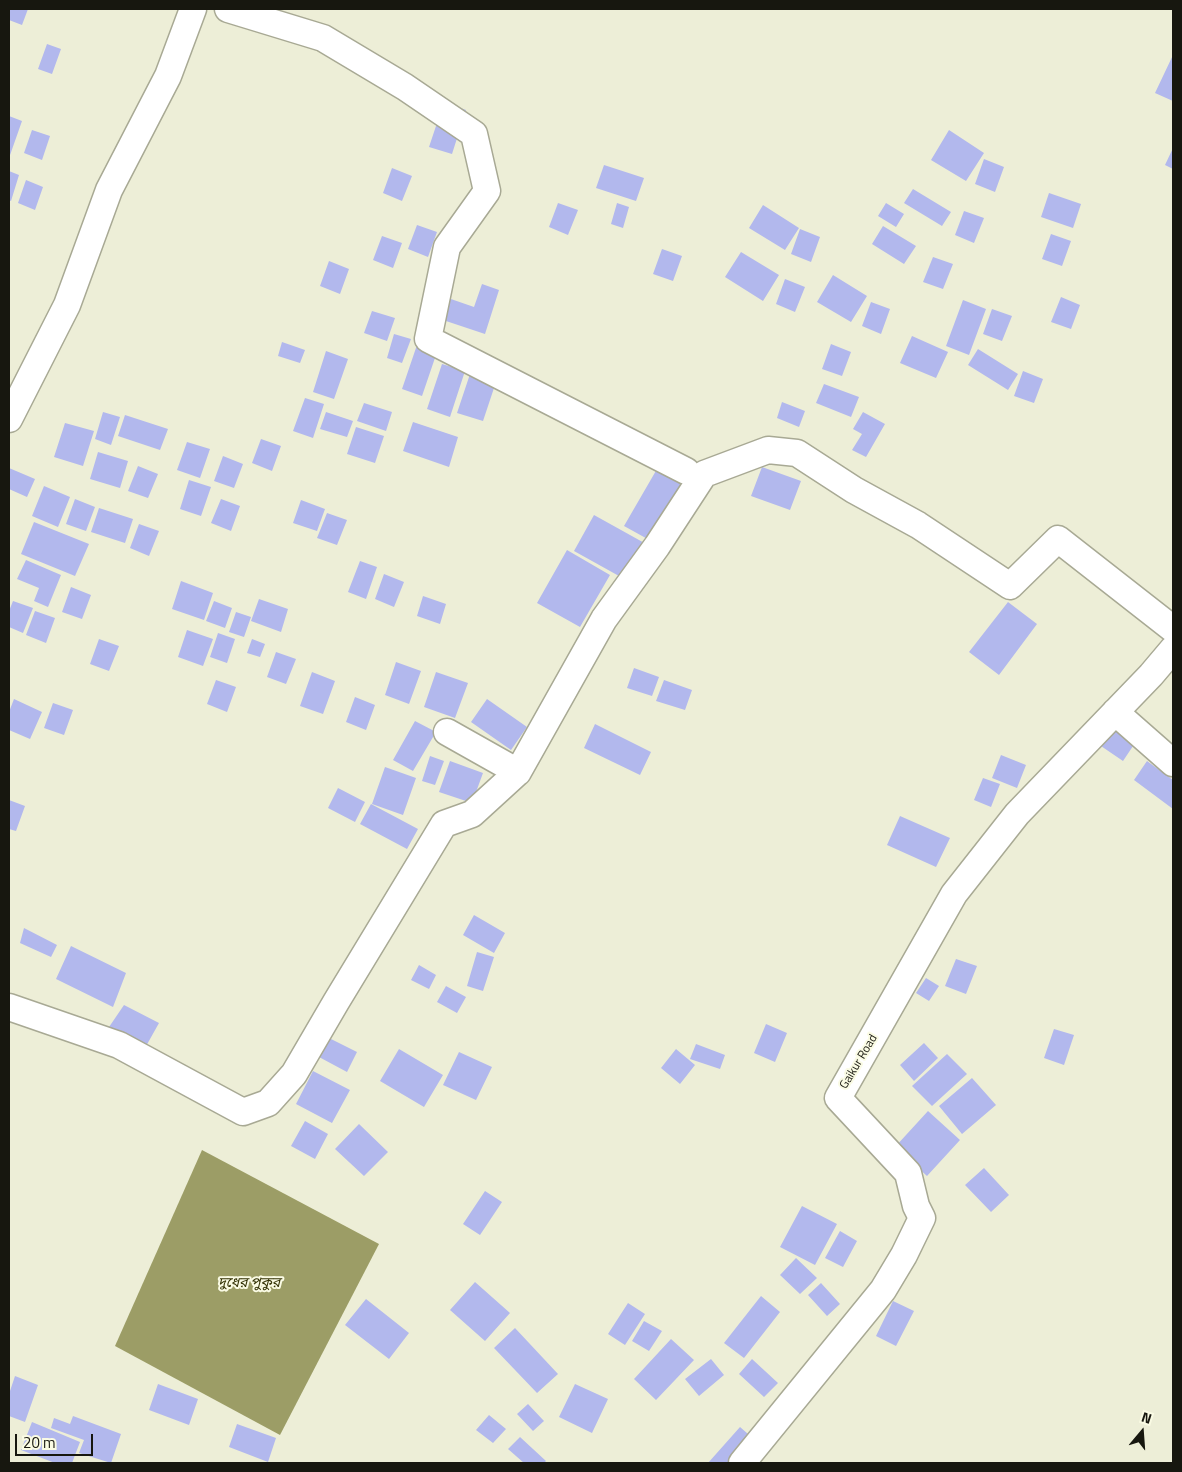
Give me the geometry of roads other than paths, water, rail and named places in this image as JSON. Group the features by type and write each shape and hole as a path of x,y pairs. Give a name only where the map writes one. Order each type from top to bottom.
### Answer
{"street":[{"path":"9,420 67,305 109,190 168,76 193,9"},
{"path":"228,9 323,38 405,87 474,134 487,191 447,247 428,338 686,471"},
{"path":"9,1007 119,1046 243,1112 268,1104 294,1074 444,824 472,814 518,772 604,619 657,546 704,474 768,450 797,453 854,490 918,525 1010,586 1058,539 1173,630"},
{"path":"1173,649 1115,712 1173,763"},
{"name":"Gaikur Road","path":"742,1463 883,1290 904,1255 922,1218 916,1206 908,1173 838,1098 954,894 1017,814 1115,712"},
{"path":"447,732 518,772"}],"water":[{"name":"দুধের পুকুর","path":"202,1150 379,1244 280,1435 115,1346"}]}
